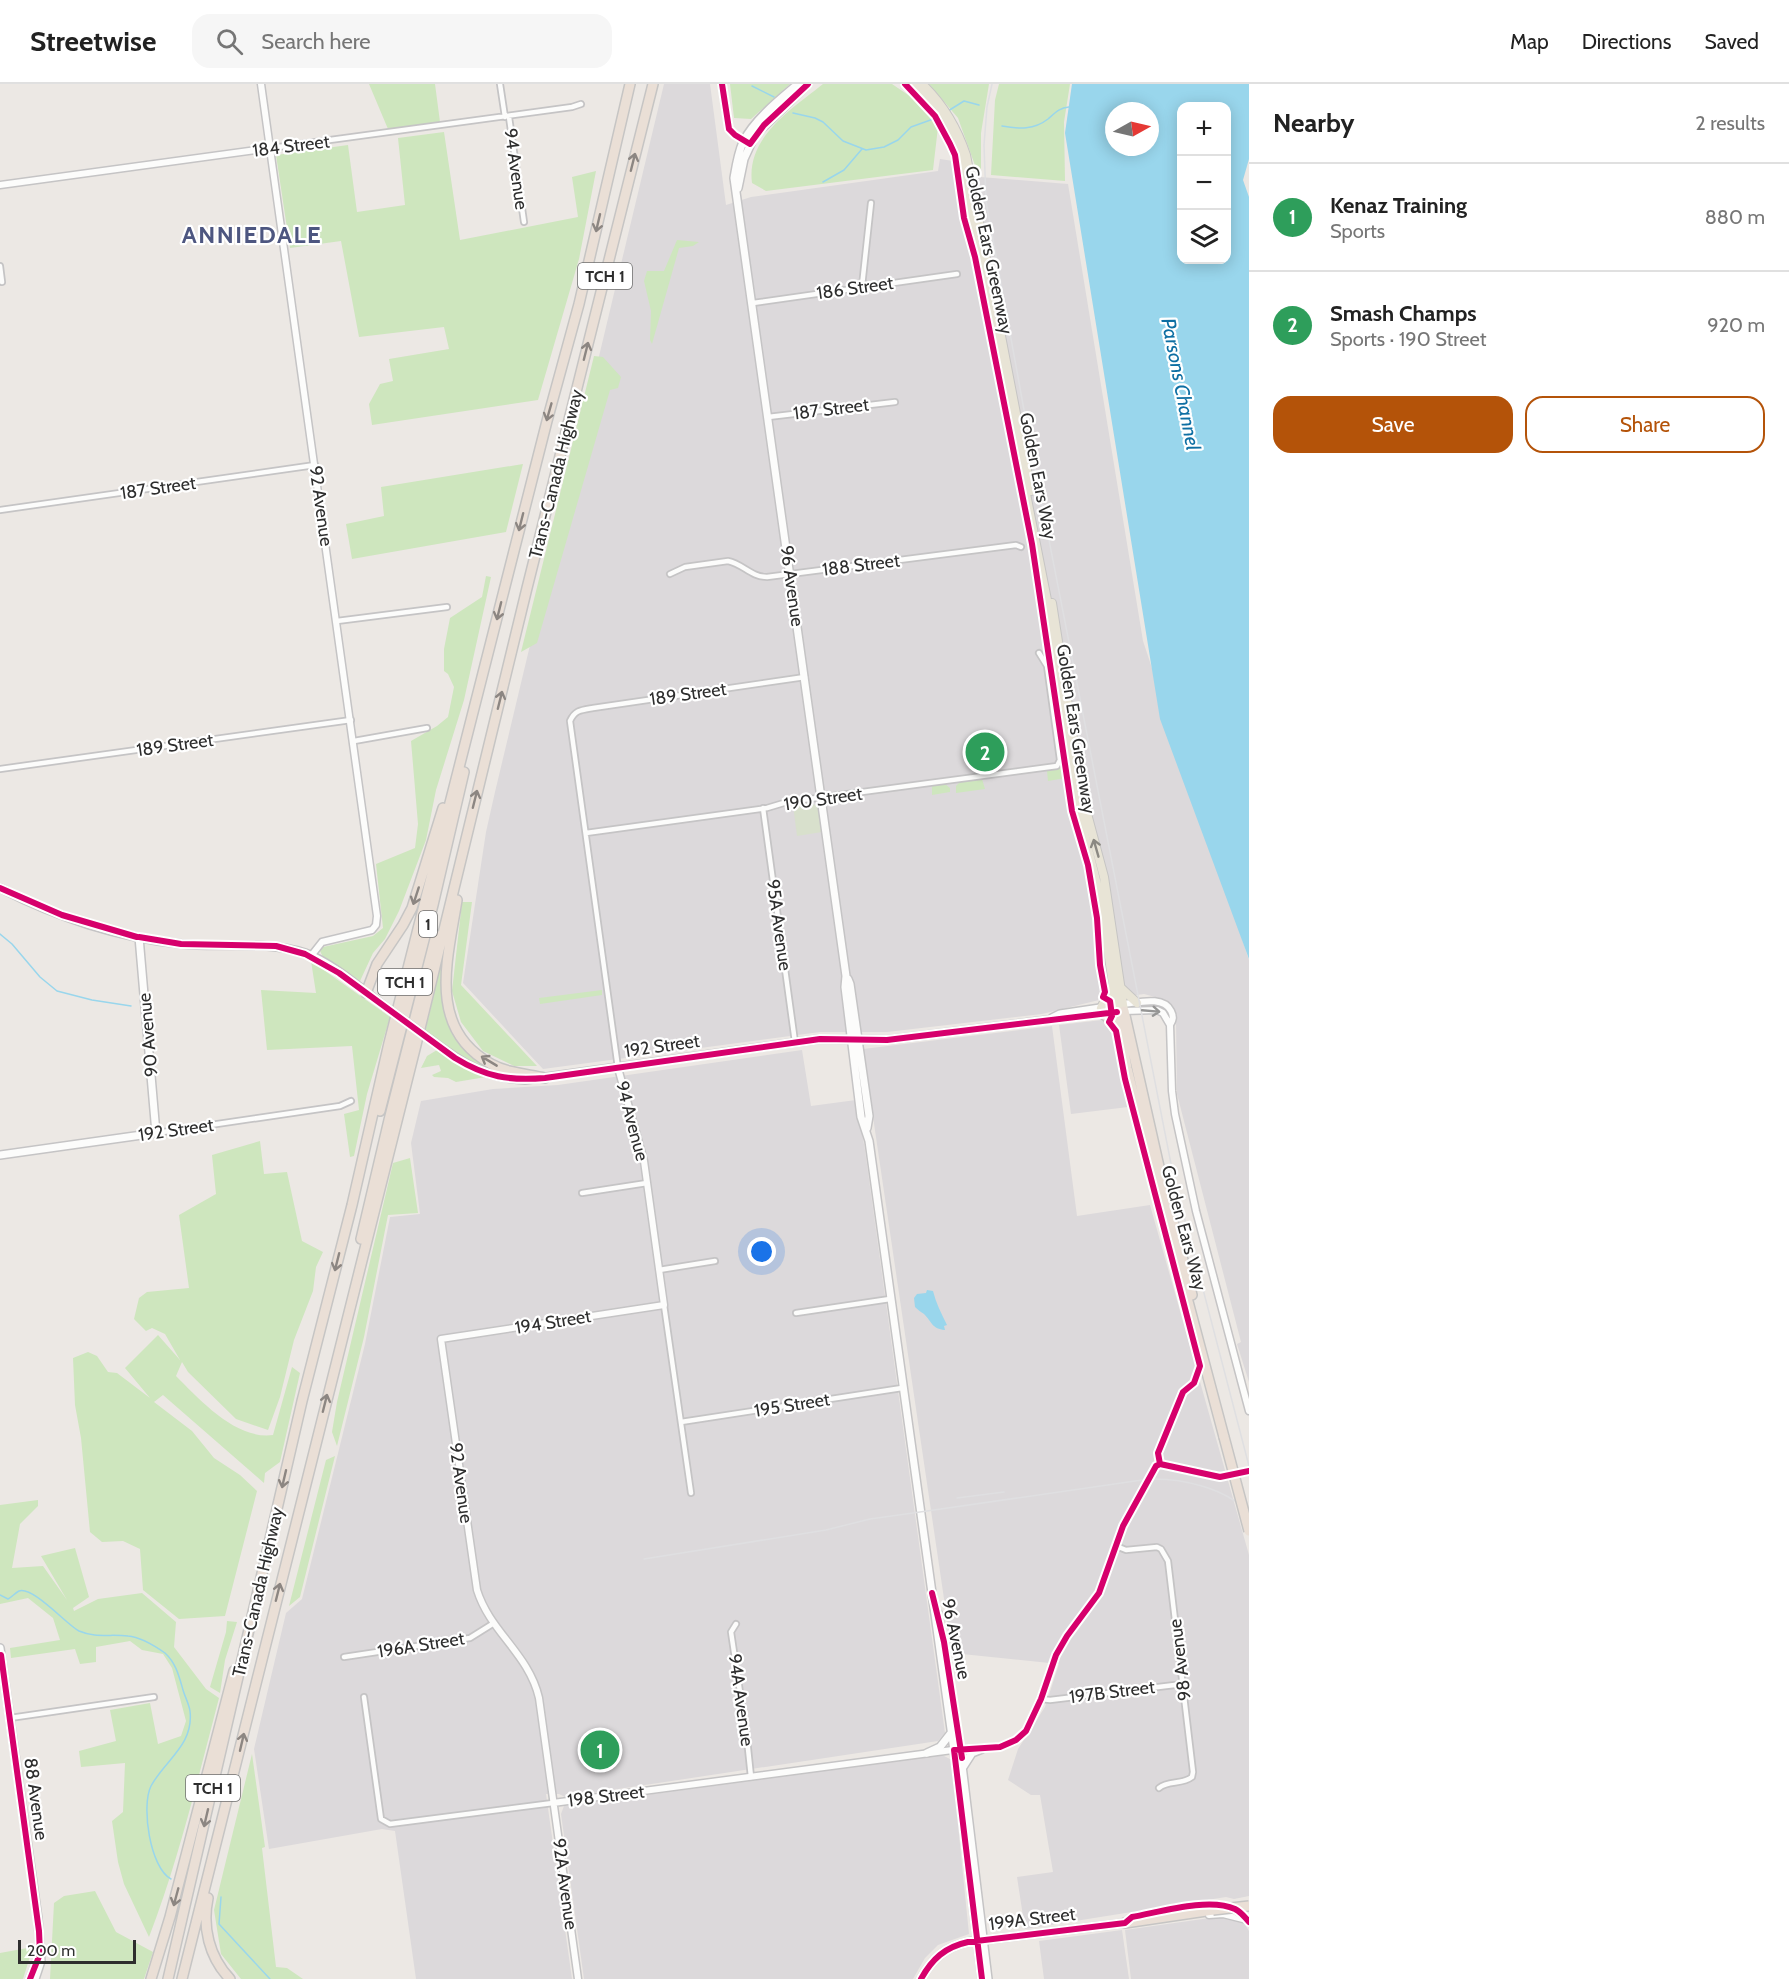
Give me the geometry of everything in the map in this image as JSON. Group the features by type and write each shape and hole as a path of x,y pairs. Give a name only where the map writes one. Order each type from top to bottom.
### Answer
{"highway":[{"name":"Trans-Canada Highway","path":"168,1979 389,1043 581,295 630,84"},
{"name":"Trans-Canada Highway","path":"182,1979 653,84"},
{"name":"Trans-Canada Highway","path":"352,1205 386,1086 438,884 492,640"},
{"path":"366,993 377,964 404,925 412,908 450,784 460,760"},
{"path":"465,843 444,984 448,1008 457,1030 472,1049 491,1064 545,1078"},
{"name":"Golden Ears Way","path":"1120,1008 1119,1026 1143,1132 1227,1437 1249,1508"},
{"name":"Golden Ears Way","path":"1120,1008 1249,1531"},
{"path":"1101,1011 1119,1026"},
{"path":"151,1979 257,1597"},
{"path":"223,1820 207,1902 206,1928 216,1960 230,1979"},
{"path":"1125,1923 1249,1906"}],"main road":[{"path":"747,142 754,126 798,84"},
{"path":"747,142 808,84"},
{"name":"Golden Ears Way","path":"912,84 924,89 944,108 958,132 970,168 1058,633 1082,795 1104,877 1120,1008"},
{"name":"Golden Ears Way","path":"924,89 954,143 962,170 1048,605 1075,798 1098,888 1117,987"},
{"name":"96 Avenue","path":"747,142 737,197 822,798 846,976 845,987 855,1039 861,1117 867,1130 951,1733 963,1767 982,1979"},
{"name":"192 Street","path":"0,888 62,915 139,937 181,944 282,947 311,956 455,1058 486,1074 512,1079 545,1078 820,1039 887,1040 1052,1018 1060,1020 1120,1008"},
{"name":"90 Avenue","path":"139,937 156,1133"},
{"path":"1101,1011 1117,987 1137,1003"},
{"name":"192 Street","path":"0,1155 156,1133"},
{"name":"96 Avenue","path":"932,1593 944,1642 980,1941 988,1979"},
{"name":"88 Avenue","path":"0,1648 38,1919 40,1954"},
{"path":"927,1753 940,1747 951,1733"},
{"path":"963,1767 972,1753 982,1749"},
{"name":"199A Street","path":"921,1979 928,1966 944,1951 959,1944 1125,1923 1132,1917 1204,1905 1228,1907 1238,1911 1249,1921"},
{"path":"30,1979 40,1954"},
{"path":"35,1979 41,1961 40,1954"}],"street":[{"name":"92 Avenue","path":"261,84 316,465 377,916 375,927 367,932 322,942 311,956"},
{"name":"94 Avenue","path":"500,84 524,222"},
{"path":"722,84 729,129 732,134 747,142"},
{"name":"184 Street","path":"0,185 507,117 581,104"},
{"path":"862,286 871,202"},
{"path":"0,266 2,282"},
{"name":"186 Street","path":"753,303 957,274"},
{"name":"187 Street","path":"768,417 895,402"},
{"name":"187 Street","path":"0,510 316,465"},
{"name":"188 Street","path":"670,574 685,567 728,561 758,576 790,574 1016,545 1021,548"},
{"path":"337,621 447,607"},
{"name":"190 Street","path":"586,833 763,808 787,802 1059,765 1047,666 1039,652"},
{"name":"189 Street","path":"573,714 586,709 805,677"},
{"name":"94 Avenue","path":"573,714 570,721 618,1068 640,1144 647,1183 691,1493"},
{"name":"189 Street","path":"0,770 351,720"},
{"path":"354,741 427,728"},
{"name":"95A Avenue","path":"763,808 795,1042"},
{"name":"192 Street","path":"1120,1008 1153,1001 1166,1004 1173,1016 1170,1025"},
{"name":"192 Street","path":"1120,1008 1157,1010 1163,1013 1170,1025"},
{"path":"1170,1025 1175,1113 1196,1211 1249,1412"},
{"name":"192 Street","path":"156,1133 333,1107 351,1101"},
{"path":"582,1193 647,1183"},
{"path":"659,1270 715,1261"},
{"path":"796,1313 890,1299"},
{"name":"194 Street","path":"441,1339 664,1305"},
{"name":"92 Avenue","path":"441,1339 475,1580 482,1604 494,1623"},
{"path":"1194,1383 1183,1392 1158,1453 1160,1464 1220,1477 1249,1472"},
{"name":"195 Street","path":"681,1422 902,1388"},
{"name":"198 Street","path":"364,1697 381,1819 390,1824 957,1749 982,1749 1007,1745 1020,1737 1030,1726 1056,1655 1099,1593 1124,1526 1153,1469 1160,1464"},
{"name":"98 Avenue","path":"1116,1546 1126,1550 1157,1547 1161,1549 1168,1561 1193,1772 1192,1777 1186,1781 1163,1784 1159,1788"},
{"name":"196A Street","path":"344,1657 470,1638 494,1623"},
{"name":"92A Avenue","path":"494,1623 524,1662 536,1686 578,1979"},
{"name":"94A Avenue","path":"736,1624 731,1632 751,1777"},
{"name":"197B Street","path":"1041,1699 1061,1699 1183,1684"},
{"path":"10,1718 154,1697"}],"shaded area":[{"path":"664,84 710,84 726,205 751,197 938,171 940,159 953,161 955,175 1068,184 1143,641 1249,960 1249,1382 1237,1344 1241,1342 1177,1094 1176,1021 1155,997 1144,994 1099,1000 1042,1014 887,1032 820,1032 543,1069 463,983 486,832"},
{"path":"1102,1020 1116,1031 1128,1107 1071,1114 1059,1025"},
{"path":"1052,1026 1077,1216 1150,1205 1249,1555 1249,1896 1234,1899 1226,1897 1025,1929 1017,1877 1053,1872 1040,1795 1031,1795 1008,1780 1018,1749 1045,1707 1059,1664 952,1653 863,1049"},
{"path":"802,1050 811,1106 856,1100 865,1150 945,1733 938,1741 565,1797 559,1794 546,1794 572,1979 416,1979 395,1831 382,1829 269,1849 254,1749 286,1613 302,1599 365,1344 390,1217 420,1214 411,1143 421,1101 493,1089 558,1085"},
{"path":"942,1755 950,1759 952,1765 969,1934 938,1945 925,1958 913,1979 584,1979 561,1814 564,1806"},
{"path":"1217,1917 1244,1923 1249,1931 1249,1979 1131,1979 1125,1930"},
{"path":"1122,1930 1129,1979 1044,1979 1039,1941"}],"green space":[{"path":"369,84 435,84 440,122 388,129"},
{"path":"730,84 790,84 751,119 734,118"},
{"path":"823,84 892,84 917,101 938,127 933,170 766,191 752,183 752,167 756,152 764,138 785,114"},
{"path":"929,84 989,84 981,133 981,170 977,171 958,118"},
{"path":"999,84 1070,84 1064,122 1065,181 991,175 995,100"},
{"path":"444,132 460,240 578,217 572,177 596,171 579,259 538,400 372,425 369,404 380,384 393,381 389,359 449,349 444,327 359,337 341,241 290,248 276,155 348,145 357,212 405,205 398,138"},
{"path":"677,240 699,242 693,246 679,248 652,344 650,340 651,311 644,281 647,271 664,271"},
{"path":"594,356 603,357 621,377 618,388 610,390 537,643 521,652"},
{"path":"523,464 506,532 352,559 346,524 384,516 381,487"},
{"path":"486,576 491,577 464,700 436,790 426,840 399,911 385,939 373,953 360,981 325,961 320,951 323,947 373,936 383,928 376,864 415,848 418,824 411,741 448,717 454,687 448,674 444,671 444,649 450,618 482,597"},
{"path":"1063,761 1066,778 1048,781 1047,771 1058,769"},
{"path":"982,779 985,789 956,793 956,786 960,782"},
{"path":"945,784 950,788 950,792 932,795 932,786"},
{"path":"810,802 818,807 822,832 797,836 793,805"},
{"path":"462,902 472,902 461,985 537,1066 514,1066 483,1051 461,1022 452,991"},
{"path":"446,942 444,968 457,1035 507,1075 497,1074 457,1057 450,1048 434,1040 425,1032"},
{"path":"311,961 390,1017 367,1094 354,1156 350,1157 344,1114 359,1110 352,1046 267,1050 261,990 316,993"},
{"path":"602,990 602,995 540,1004 539,998"},
{"path":"437,1050 463,1068 486,1077 456,1082 448,1078 434,1077 432,1075 441,1071 439,1065 421,1068 427,1056"},
{"path":"260,1141 264,1174 287,1172 302,1241 323,1252 316,1267 313,1291 294,1340 280,1397 268,1430 236,1419 188,1372 182,1362 176,1376 207,1407 232,1425 259,1435 273,1435 292,1367 300,1373 280,1462 265,1473 264,1483 163,1395 154,1402 192,1431 214,1458 240,1475 257,1491 225,1616 179,1619 143,1590 140,1549 123,1541 102,1542 90,1532 81,1438 75,1405 73,1358 88,1352 97,1356 108,1372 117,1373 150,1398 125,1368 158,1335 180,1360 165,1334 152,1328 146,1331 134,1319 139,1298 147,1292 189,1288 179,1215 216,1194 212,1155"},
{"path":"410,1158 418,1213 388,1215 364,1337 337,1446 332,1432 337,1402 393,1163"},
{"path":"335,1456 300,1597 289,1606 326,1460"},
{"path":"38,1500 38,1506 20,1524 12,1568 43,1566 67,1600 41,1556 75,1548 89,1597 73,1608 74,1611 98,1599 142,1593 176,1622 174,1647 206,1689 219,1698 179,1848 149,1937 124,1884 112,1821 123,1812 125,1763 81,1767 79,1751 116,1741 110,1710 150,1703 158,1744 181,1736 186,1721 172,1668 163,1654 142,1650 130,1641 96,1647 96,1662 80,1664 75,1649 11,1658 10,1648 60,1640 53,1618 28,1598 0,1604 0,1505"},
{"path":"227,1621 237,1622 225,1660 220,1693 210,1687"},
{"path":"252,1754 265,1847 262,1848 276,1967 287,1968 303,1979 241,1979 221,1954 214,1910"},
{"path":"95,1891 116,1932 153,1952 144,1979 50,1979 54,1903 64,1896"},
{"path":"33,1947 23,1979 0,1979 0,1953"}],"water":[{"name":"Parsons Channel","path":"1072,84 1249,84 1249,159 1243,180 1249,197 1249,959 1160,719 1065,133"},
{"path":"927,1290 933,1291 947,1325 944,1326 945,1330 935,1327 915,1307 914,1298 917,1294 926,1293"}],"waterway":[{"path":"752,86 774,97"},
{"path":"948,111 964,101 979,105"},
{"path":"1002,126 1032,127 1069,107"},
{"path":"793,113 823,122 843,141 866,150 884,147 898,140 911,127 936,118"},
{"path":"823,182 844,170 862,149"},
{"path":"0,934 12,944 40,977 57,991 92,1000 131,1006"},
{"path":"0,1595 8,1599 19,1591 33,1594 79,1631 138,1638 161,1650 172,1661 189,1706 190,1723 183,1743 151,1786 147,1807 149,1836 153,1850 164,1873 171,1879"},
{"path":"221,1897 219,1924 270,1979"}],"railway":[{"path":"992,84 987,107 984,145 986,201 1030,443 1173,1174 1249,1466"},
{"path":"644,1559 826,1530 870,1519 1149,1479 1175,1480 1203,1486 1228,1497 1249,1513"},
{"path":"957,1498 1004,1492"}],"cycle path":[{"path":"722,84 729,129 750,144 764,125 808,84"},
{"name":"Golden Ears Greenway","path":"905,84 935,116 955,155 964,218 975,257 1032,544 1072,811 1088,865 1097,918 1100,965 1105,992 1103,997 1110,1001 1112,1016 1109,1022 1116,1031 1125,1079 1200,1366 1194,1383 1183,1392 1158,1453 1160,1464"},
{"path":"0,888 62,915 137,937"},
{"path":"139,937 181,944 276,946 305,954 339,973 455,1058 477,1070 520,1079 545,1078 820,1039 887,1040 1117,1012"},
{"path":"982,1979 954,1750 1000,1747 1016,1740 1026,1731 1041,1699 1056,1655 1099,1593 1123,1526 1156,1466 1160,1464 1220,1477 1249,1471"},
{"path":"932,1593 944,1642 962,1758"},
{"path":"1,1655 39,1931 40,1954 30,1979"},
{"path":"921,1979 940,1955 952,1947 968,1942 1125,1923 1132,1917 1170,1909 1212,1904 1235,1909 1249,1922"}],"place":[{"name":"Smash Champs","path":"985,752"},
{"name":"Kenaz Training","path":"600,1750"}],"district":[{"name":"ANNIEDALE","path":"252,235"}]}
